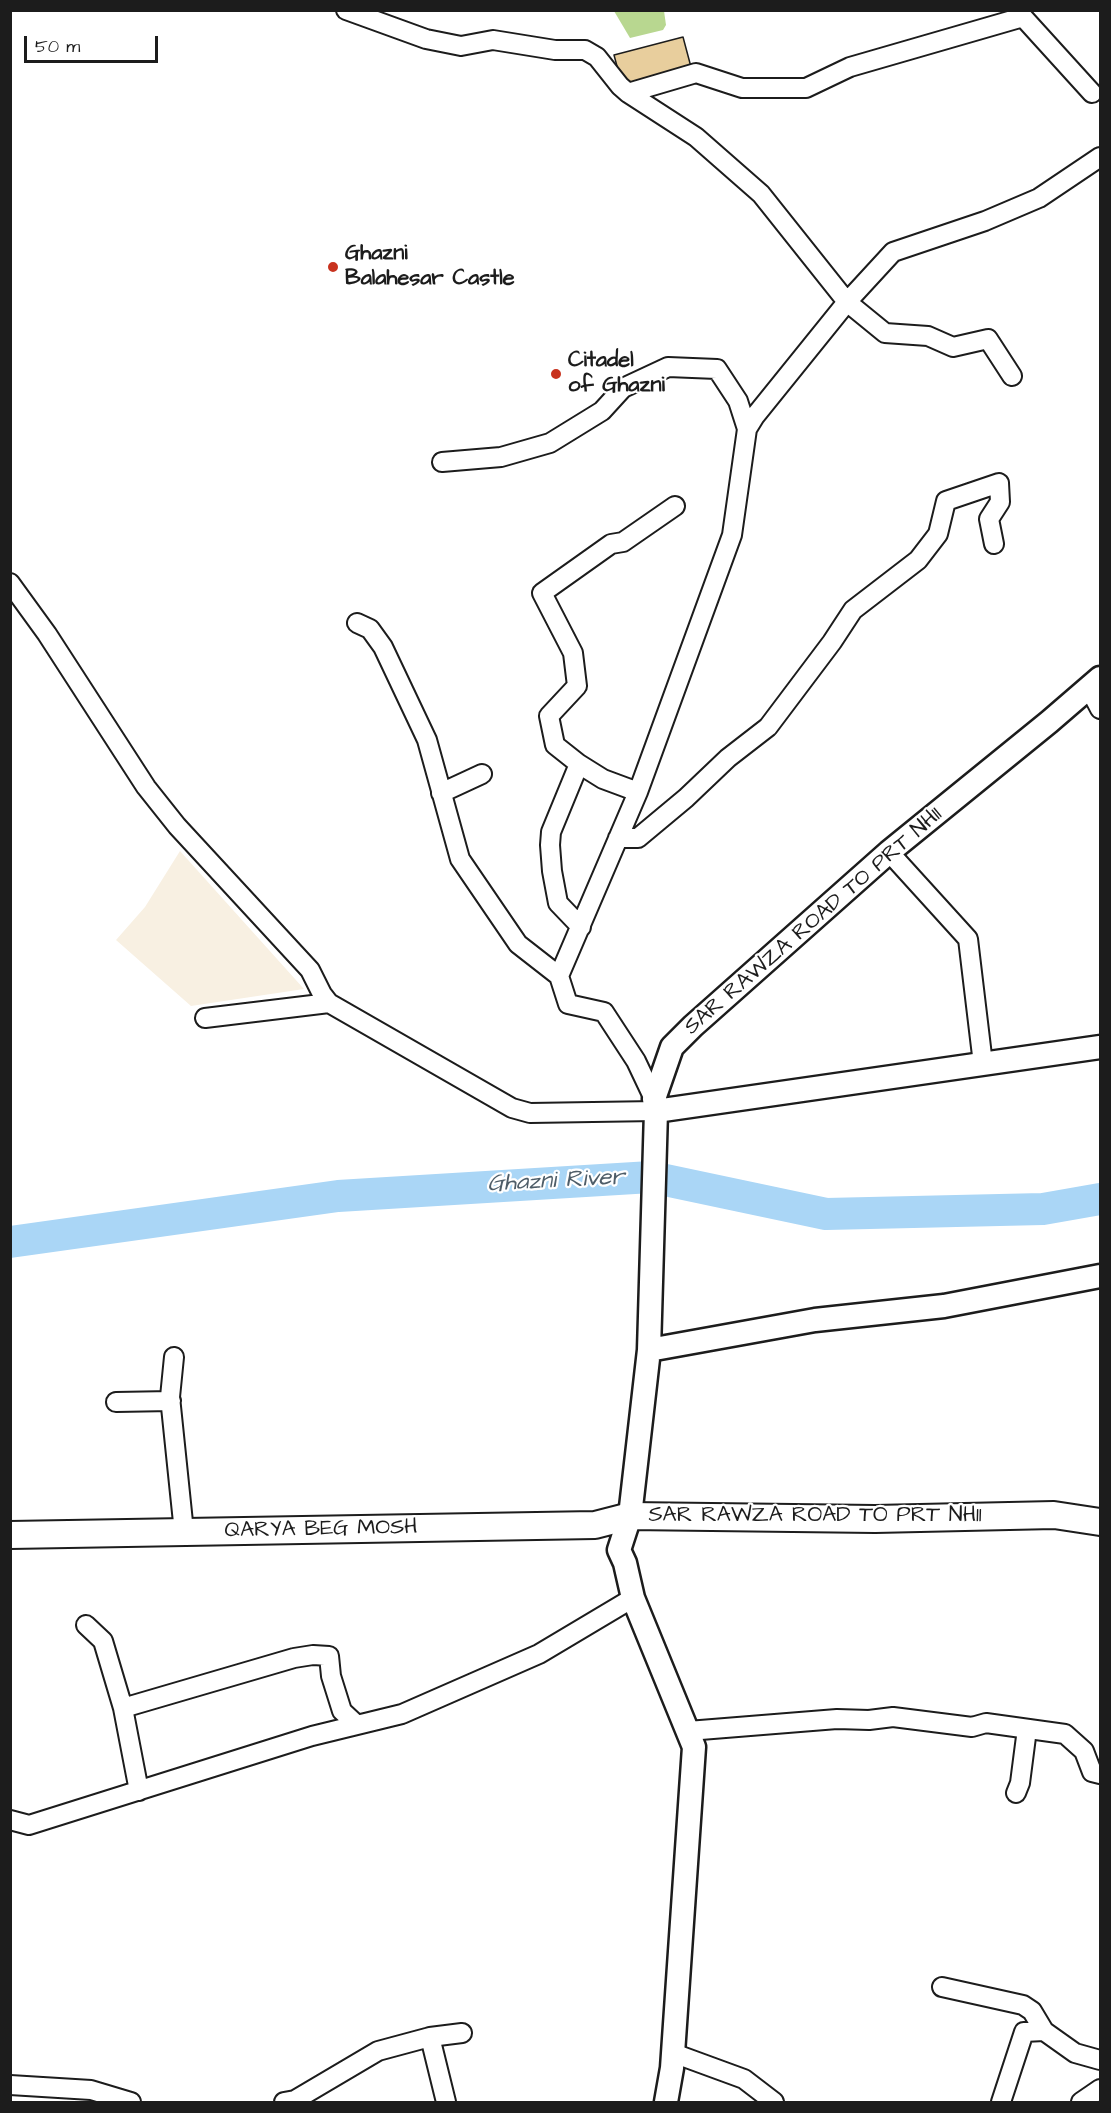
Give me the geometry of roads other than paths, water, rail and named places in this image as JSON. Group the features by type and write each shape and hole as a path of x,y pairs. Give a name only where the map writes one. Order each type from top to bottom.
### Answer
{"main road":[{"name":"SAR RAWZA ROAD TO PRT NH11","path":"630,1516 875,1519 1054,1515 1101,1522"},
{"name":"QARYA BEG MOSH","path":"10,1535 596,1525 630,1516"}],"street":[{"path":"346,10 426,39 461,46 493,40 555,50 585,50 597,57 620,87 696,137 761,195 847,302 885,333 928,336 953,347 988,339 1012,376"},
{"path":"628,93 696,73 742,88 806,88 850,67 1023,17 1092,93"},
{"path":"559,976 638,792 732,535 747,429 755,416 847,302 893,252 985,221 1039,198 1101,157"},
{"path":"442,462 501,457 550,444 602,411 623,388 668,367 717,369 738,401 747,429"},
{"path":"618,838 638,838 686,798 728,758 768,727 832,642 853,610 918,560 938,534 946,501 999,483 1000,502 989,519 994,544"},
{"path":"638,792 603,778 579,764 555,745 549,716 577,686 573,652 542,593 611,544 623,542 675,506"},
{"path":"10,583 47,634 146,787 177,826 310,970 329,1003 512,1108 530,1113 655,1113 1101,1047"},
{"path":"357,622 370,629 383,647 427,740 460,859 518,944 559,976 568,1004 604,1012 636,1061 655,1113"},
{"path":"1095,683 1101,709"},
{"name":"SAR RAWZA ROAD TO PRT NH11","path":"630,1516 649,1350 655,1113 672,1047 888,852 1095,683"},
{"path":"579,764 551,832 550,845 558,903 581,927"},
{"path":"441,793 482,774"},
{"path":"888,852 968,939 983,1064"},
{"path":"205,1018 329,1003"},
{"path":"649,1350 815,1320 944,1305 1101,1276"},
{"path":"174,1356 171,1401 184,1532"},
{"path":"116,1402 171,1401"},
{"path":"630,1516 619,1550 625,1563 633,1598 694,1747 673,2053 666,2103"},
{"path":"10,1820 29,1825 356,1724 402,1713 539,1654 633,1598"},
{"path":"86,1625 103,1641 123,1708 139,1791"},
{"path":"123,1708 294,1658 313,1655 329,1656 342,1711 356,1724"},
{"path":"688,1731 837,1719 869,1720 893,1717 972,1727 986,1723 1065,1734 1084,1751 1092,1772 1101,1774"},
{"path":"1016,1793 1020,1783 1027,1729"},
{"path":"942,1987 1023,2005 1032,2011 1044,2031 1075,2053 1101,2060"},
{"path":"1001,2103 1024,2032 1044,2031"},
{"path":"284,2103 295,2100 378,2051 430,2037 462,2033"},
{"path":"430,2037 446,2103"},
{"path":"673,2053 744,2079 774,2103"},
{"path":"10,2085 131,2103"},
{"path":"1081,2103 1101,2089"}],"waterway":[{"name":"Ghazni River","path":"10,1242 338,1196 651,1177 826,1214 1043,1209 1100,1199"}],"place":[{"name":"Ghazni Balahesar Castle","path":"333,267"},
{"name":"Citadel of Ghazni","path":"556,374"}]}
